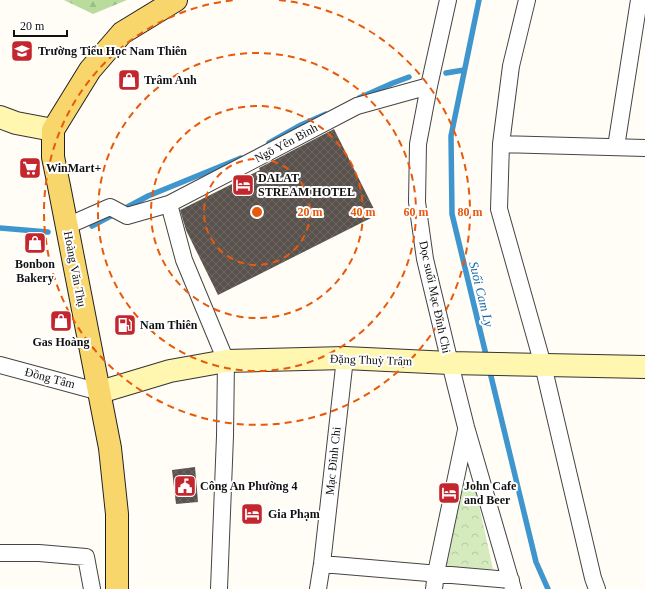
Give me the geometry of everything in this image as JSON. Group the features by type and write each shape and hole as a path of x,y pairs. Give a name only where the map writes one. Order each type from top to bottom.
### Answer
{"main road":[{"path":"53,130 90,70 122,33 176,0"},
{"name":"Hoàng Văn Thụ","path":"53,130 53,157 110,448 117,514 117,589"}],"street":[{"name":"Dọc suối Mạc Đĩnh Chi","path":"448,0 418,144 417,202 426,259 450,363 466,427 512,584"},
{"path":"527,0 511,66 501,144 499,209 543,365 593,578 597,589"},
{"path":"616,147 639,0"},
{"name":"Ngõ Yên Bình","path":"67,226 110,207 127,216 169,204 357,106 429,86"},
{"path":"5,121 53,130"},
{"path":"501,144 645,148"},
{"path":"169,204 184,260 226,361 225,436 219,589"},
{"name":"Đặng Thuỳ Trâm","path":"100,392 170,372 226,361 345,358 450,363 645,367"},
{"name":"Mạc Đĩnh Chi","path":"318,589 345,358"},
{"name":"Đồng Tâm","path":"0,365 100,392"},
{"path":"434,589 466,427"},
{"path":"0,553 39,553 86,557 92,589"},
{"path":"322,564 436,573 512,584"}],"green space":[{"path":"64,0 127,0 93,14"},
{"path":"460,474 476,492 493,569 444,568"}],"building":[{"path":"334,129 377,215 218,295 186,230 180,210 260,170 259,168"},
{"name":"Công An Phường 4","path":"195,467 198,502 176,504 172,470"}],"waterway":[{"name":"Suối Cam Ly","path":"479,0 451,136 452,214 487,359"},
{"path":"446,73 464,70"},
{"path":"359,98 409,77"},
{"path":"269,143 301,125 326,114"},
{"path":"92,226 148,196 241,158"},
{"path":"0,228 48,232"},
{"name":"Suối Cam Ly","path":"489,368 536,562 548,589"}],"place":[{"name":"Trường Tiểu Học Nam Thiên","path":"22,51"},
{"name":"Trâm Anh","path":"129,80"},
{"name":"WinMart+","path":"30,168"},
{"name":"DALAT STREAM HOTEL","path":"243,185"},
{"name":"Bonbon Bakery","path":"35,243"},
{"name":"Gas Hoàng","path":"61,321"},
{"name":"Nam Thiên","path":"125,325"},
{"name":"Công An Phường 4","path":"185,486"},
{"name":"John Cafe and Beer","path":"449,493"},
{"name":"Gia Phạm","path":"252,514"}]}
